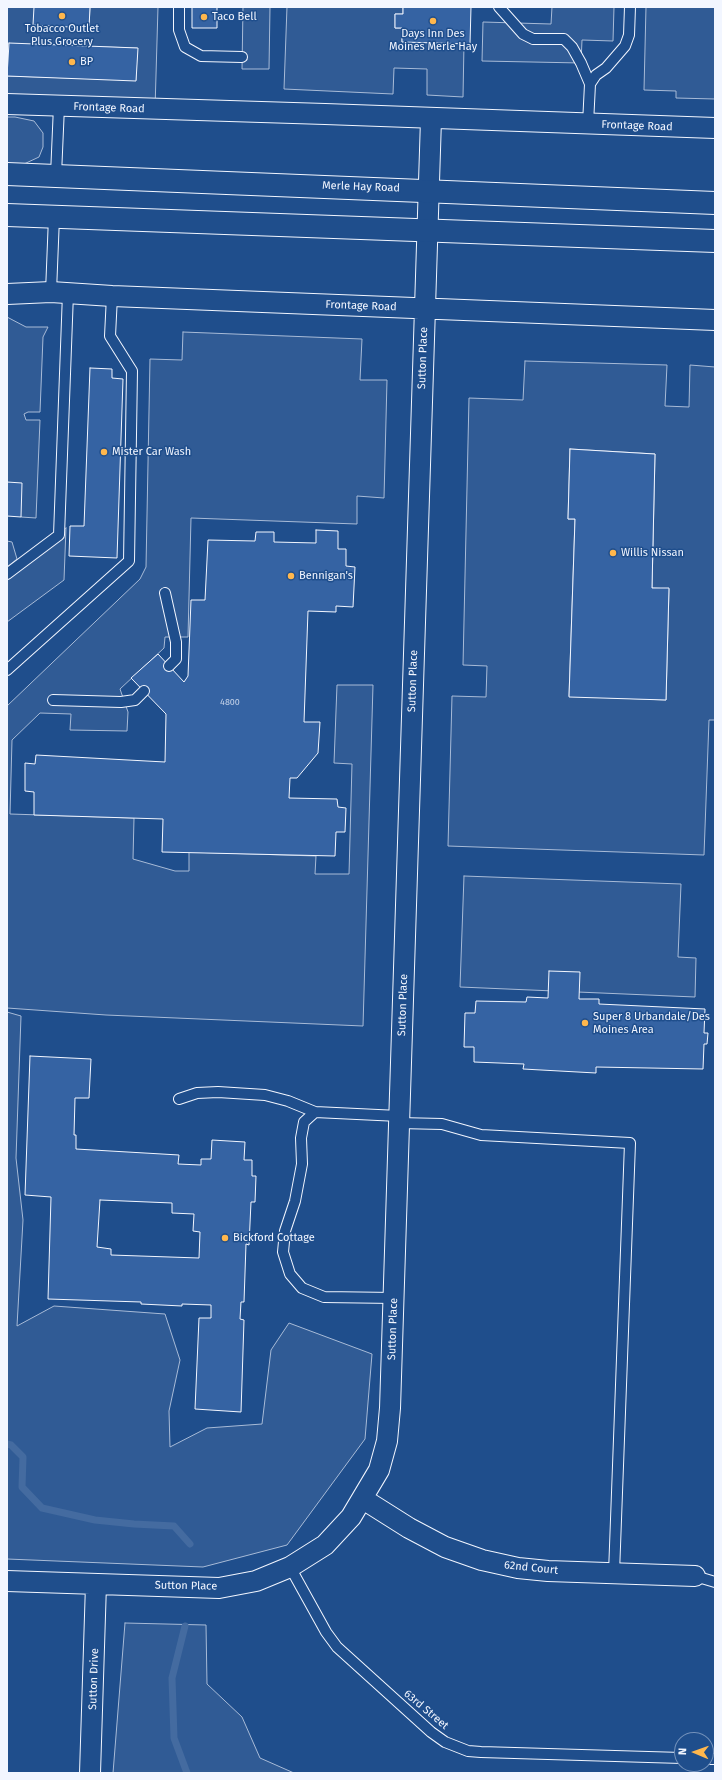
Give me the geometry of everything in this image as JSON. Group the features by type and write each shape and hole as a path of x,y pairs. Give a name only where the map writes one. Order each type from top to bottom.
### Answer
{"main road":[{"name":"Merle Hay Road","path":"7,174 429,190 715,203"},
{"path":"7,215 715,242"}],"street":[{"name":"Frontage Road","path":"7,104 715,128"},
{"name":"Sutton Place","path":"7,1581 218,1588 256,1581 290,1567 325,1545 351,1517 380,1470 387,1441 390,1408 431,118"},
{"name":"Frontage Road","path":"7,294 60,292 112,296 715,320"},
{"name":"62nd Court","path":"363,1499 409,1528 445,1547 482,1560 518,1568 695,1576"},
{"name":"Sutton Drive","path":"90,1773 96,1584"}],"lane":[{"path":"179,7 178,30 185,47 201,56 242,57"},
{"path":"499,7 523,34 533,39 564,39 572,47 590,84 588,124"},
{"path":"590,84 596,75 606,68 625,46 629,35 630,7"},
{"path":"56,175 59,106"},
{"path":"7,574 58,535 60,292 54,217"},
{"path":"7,670 129,560 132,371 110,336 112,296"},
{"path":"165,593 176,642 176,659 169,666"},
{"path":"53,700 128,701 136,700 144,691"},
{"path":"179,1099 197,1092 266,1095 288,1101 315,1112 442,1124 481,1135 630,1142 614,1573"},
{"path":"315,1112 304,1122 301,1138 302,1164 295,1201 285,1231 283,1252 290,1274 302,1288 324,1297 394,1298"},
{"name":"63rd Street","path":"290,1567 326,1632 337,1647 431,1732 446,1742 468,1751 481,1752 674,1758"},
{"name":"62nd Court","path":"695,1576 715,1582"}],"shaded area":[{"path":"7,7 34,7 89,27 90,7 158,7 155,109 7,104","holes":["8,44 137,48 136,80 7,76"]},
{"path":"243,7 270,7 269,69 242,69"},
{"path":"287,7 403,7 403,14 395,14 395,28 402,28 402,42 464,43 463,97 427,95 427,69 394,68 393,94 284,89"},
{"path":"552,7 614,7 613,41 582,40 581,63 482,61 483,22 551,24"},
{"path":"646,7 715,7 715,99 676,98 676,91 644,90"},
{"path":"7,117 34,121 43,133 43,147 39,157 24,164 7,164"},
{"path":"7,317 26,327 48,327 43,337 40,412 28,412 24,414 26,420 40,420 36,518 21,517 7,482"},
{"path":"183,332 362,339 360,380 387,380 384,498 357,496 357,524 191,518 188,637 165,637 164,648 120,689 128,712 127,731 70,730 71,714 40,713 12,740 10,814 134,818 133,859 175,871 189,871 189,852 316,856 315,874 349,874 352,764 334,763 337,685 373,685 363,1026 106,1015 7,1008 7,706 140,579 146,567 150,359 182,360"},
{"path":"525,361 667,365 665,406 689,407 690,365 715,367 715,720 709,720 704,855 448,846 452,696 486,697 487,666 463,665 469,398 523,400","holes":["570,449 655,454 652,588 669,589 666,700 569,696 575,519 568,519"]},
{"path":"66,528 64,580 7,622 7,574"},
{"path":"7,541 12,542 17,559 7,567"},
{"path":"464,876 681,884 678,957 696,958 695,997 460,987"},
{"path":"7,1012 21,1016 16,1158 23,1220 17,1326 54,1306 165,1314 180,1360 169,1411 170,1447 207,1428 262,1424 271,1350 289,1323 372,1354 365,1439 287,1545 203,1567 7,1559"},
{"path":"125,1623 206,1625 207,1684 242,1717 260,1758 294,1773 113,1773"}],"building":[{"name":"Tobacco Outlet Plus Grocery","path":"34,7 90,7 89,28 33,25"},
{"name":"Taco Bell","path":"192,7 217,7 217,28 192,28"},
{"name":"Days Inn Des Moines Merle Hay","path":"403,7 471,7 470,44 402,42 402,28 395,28 395,14 403,14"},
{"name":"BP","path":"9,43 138,48 136,81 7,76"},
{"name":"Mister Car Wash","path":"90,368 112,369 112,378 123,379 117,558 69,556 70,526 84,526"},
{"name":"Willis Nissan","path":"570,449 655,454 652,588 669,588 666,700 569,697 575,519 568,519"},
{"path":"7,482 22,483 21,517 7,516"},
{"path":"316,530 338,531 338,549 346,549 346,566 355,567 353,607 336,606 336,612 308,611 304,722 320,722 318,753 297,778 290,778 289,798 337,799 338,807 346,808 345,832 336,832 335,856 162,852 163,819 34,815 34,792 25,791 25,763 35,764 36,755 165,762 166,714 131,678 158,654 184,682 188,676 191,600 205,600 208,540 255,541 256,532 274,532 274,542 316,543"},
{"name":"Super 8 Urbandale/Des Moines Area","path":"549,971 580,972 579,999 599,999 599,1004 705,1009 704,1033 708,1033 707,1044 704,1044 703,1069 596,1067 596,1073 523,1069 524,1064 474,1062 474,1047 464,1047 465,1013 475,1013 476,1001 526,1002 527,997 548,998"},
{"name":"Bickford Cottage","path":"30,1056 91,1059 89,1098 75,1098 74,1135 76,1135 76,1149 179,1155 178,1164 201,1165 201,1159 211,1159 212,1140 245,1142 244,1160 252,1160 252,1176 256,1176 255,1202 251,1202 249,1245 246,1244 244,1302 241,1302 240,1319 244,1320 241,1412 195,1409 199,1318 211,1318 211,1305 182,1304 182,1306 141,1304 141,1302 48,1299 51,1197 25,1195","holes":["100,1200 172,1203 172,1213 194,1214 193,1231 200,1232 199,1258 111,1255 111,1249 97,1247"]}],"waterway":[{"path":"7,1444 11,1445 23,1457 22,1487 42,1508 95,1520 174,1526 190,1544"},
{"path":"185,1626 172,1678 174,1738 187,1773"}],"place":[{"name":"Tobacco Outlet Plus Grocery","path":"62,16"},
{"name":"Taco Bell","path":"204,17"},
{"name":"Days Inn Des Moines Merle Hay","path":"433,21"},
{"name":"BP","path":"72,62"},
{"name":"Mister Car Wash","path":"104,452"},
{"name":"Willis Nissan","path":"613,553"},
{"name":"Bennigan's","path":"291,576"},
{"name":"Super 8 Urbandale/Des Moines Area","path":"585,1023"},
{"name":"Bickford Cottage","path":"225,1238"}]}
